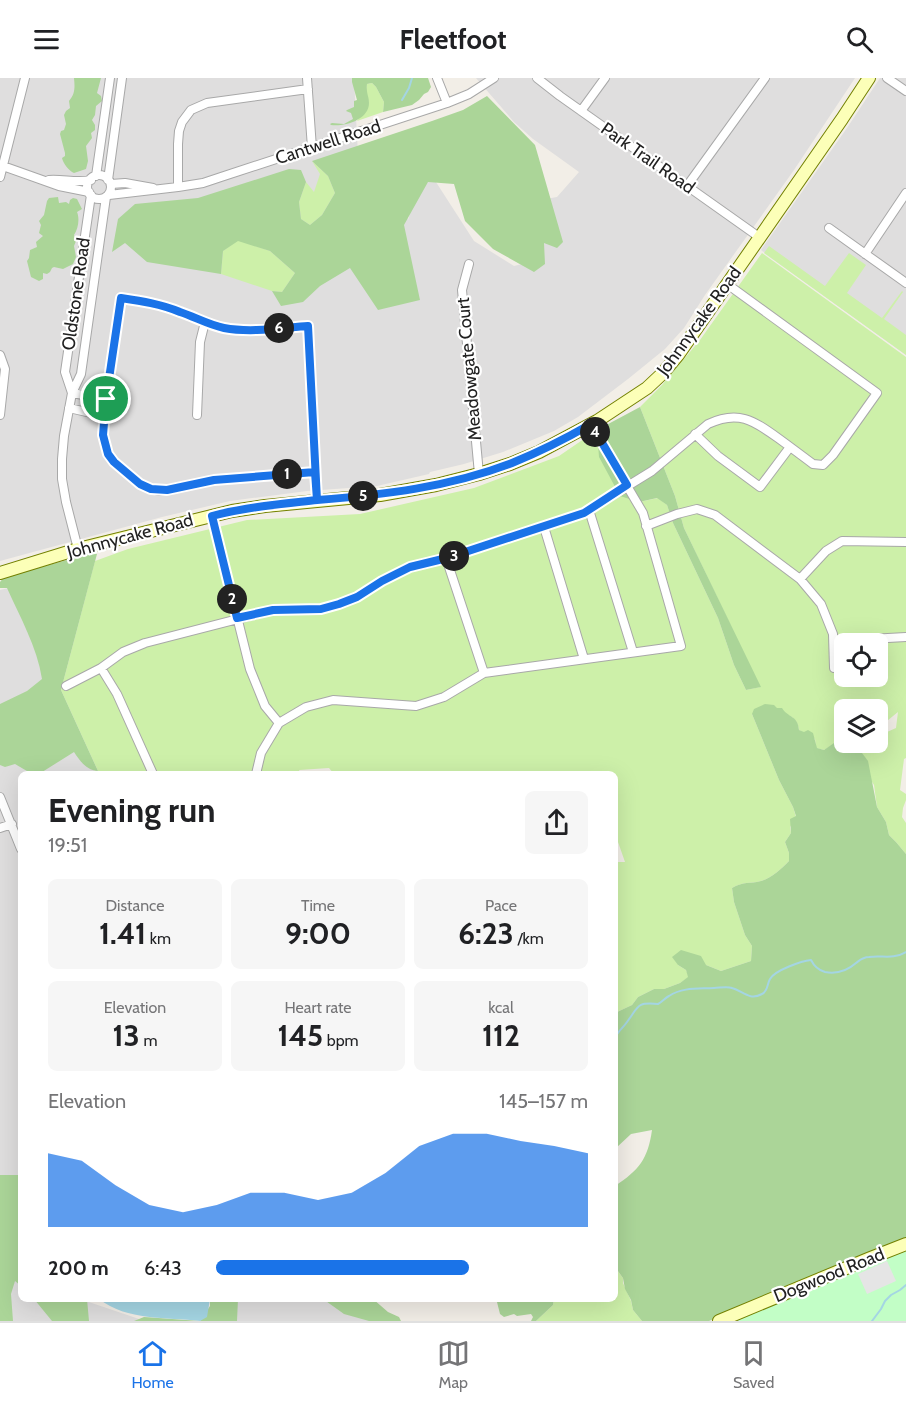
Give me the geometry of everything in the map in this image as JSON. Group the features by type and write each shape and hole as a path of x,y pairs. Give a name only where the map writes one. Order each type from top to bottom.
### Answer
{"street":[{"path":"0,177 25,78"},
{"path":"90,194 88,184 94,178 110,78"},
{"path":"1,166 90,194 98,199 107,196 111,188 109,182 122,78"},
{"path":"307,78 312,148"},
{"path":"437,78 447,103"},
{"name":"Cantwell Road","path":"107,196 203,183 447,103 469,94 494,78"},
{"name":"Park Trail Road","path":"537,78 759,237"},
{"path":"581,111 604,78"},
{"path":"687,186 765,78"},
{"name":"Johnnycake Road","path":"0,573 78,549 232,511 317,500 380,495 444,483 510,464 539,452 591,424 625,404 663,373 690,338 869,78"},
{"path":"887,78 906,91"},
{"path":"178,187 179,130 191,110 207,103 308,89"},
{"path":"45,180 82,182 103,176 109,182"},
{"name":"Cantwell Road","path":"109,182 157,189"},
{"path":"865,254 906,193"},
{"name":"Oldstone Road","path":"72,393 65,372 90,194"},
{"name":"Oldstone Road","path":"78,549 66,502 62,479 62,459 72,393 81,374 107,196"},
{"path":"829,228 906,283"},
{"name":"Meadowgate Court","path":"469,264 462,290 479,474"},
{"path":"66,686 101,668 123,652 145,642 273,610 321,609 339,604 357,597 410,567 447,558 584,513 652,471 695,434 718,419 737,417 758,423 813,464 823,465 877,393 727,285"},
{"path":"315,472 214,480 167,490 151,489 140,484 114,462 108,454 103,435 121,298 160,305 224,328 240,330 308,326 317,500"},
{"path":"196,415 200,342 205,322"},
{"path":"0,355 5,369 0,415"},
{"path":"72,393 106,399"},
{"path":"69,408 104,416"},
{"path":"257,771 261,753 279,723 306,707 333,700 416,705 444,697 484,673 681,646 643,513 591,424"},
{"path":"695,434 718,456 760,487 790,447"},
{"path":"646,526 697,509 715,515 800,579 820,604 834,641"},
{"path":"589,510 633,652"},
{"path":"212,516 250,669 265,706 279,723"},
{"path":"544,527 584,659"},
{"path":"800,579 826,551 842,541 906,542"},
{"path":"447,558 484,673"},
{"path":"888,639 906,638"},
{"path":"101,668 117,694 152,771"},
{"path":"0,796 18,841"},
{"path":"0,828 12,824"},
{"name":"Dogwood Road","path":"719,1321 868,1258 906,1245"}],"shaded area":[{"path":"0,78 354,78 364,271 405,190 408,220 419,182 434,179 474,241 514,266 526,263 516,204 557,197 579,172 533,139 514,122 476,78 855,78 684,328 665,349 628,379 578,417 554,431 503,452 429,474 377,486 307,491 230,501 0,561"},
{"path":"880,78 906,78 906,355 761,250"},
{"path":"9,588 52,682 0,706 0,590"},
{"path":"75,729 95,771 18,771 18,1219 0,1217 0,764"},
{"path":"887,1261 896,1281 867,1294 858,1274"},
{"path":"18,1263 18,1302 89,1302 145,1321 0,1321 0,1265"},
{"path":"211,1302 375,1302 386,1321 209,1321"}],"green space":[{"path":"74,78 101,78 97,93 101,96 102,101 96,106 92,120 95,130 91,133 92,138 86,146 88,161 86,169 74,173 68,169 62,158 65,153 60,134 66,124 64,115 70,108 69,101 74,91"},
{"path":"352,78 428,78 431,87 412,105 383,112 384,102 376,87 372,83 367,84 369,103 365,114 349,123 342,125 331,125 332,123 344,124 353,119 351,113 346,111 354,107 354,101 357,100"},
{"path":"372,83 384,102 383,112 357,121 369,103 366,93 367,84"},
{"path":"487,96 535,145 563,242 557,248 544,243 545,264 534,272 493,249 465,221 454,184 428,182 404,225 420,300 378,310 350,268 320,286 303,302 281,306 272,291 282,292 295,273 270,251 238,241 223,251 221,274 147,262 125,243 112,252 118,219 135,204 198,198 289,169 301,170 306,182 299,202 301,219 310,225 322,215 335,193 328,176 312,161 463,110"},
{"path":"312,161 328,176 335,193 322,215 310,225 301,219 299,202 306,182 314,192 320,174"},
{"path":"58,197 59,203 69,204 73,198 77,199 82,209 77,212 78,224 74,235 76,257 73,264 63,269 54,267 47,274 43,273 43,279 39,281 31,277 27,261 30,250 37,247 36,242 43,236 39,233 41,225 39,221 44,215 47,201 49,198"},
{"path":"238,240 270,251 295,273 282,292 272,291 221,274 223,251"},
{"path":"769,246 825,286 849,253 866,265 847,293 882,318 902,291 884,319 906,335 906,355 764,253"},
{"path":"762,253 906,357 906,758 900,790 906,794 902,817 906,823 906,854 889,835 886,822 877,807 874,785 853,753 888,753 888,732 896,728 898,712 888,720 888,699 834,699 834,745 824,750 816,748 815,739 799,730 797,723 788,715 781,713 752,714 796,817 790,827 791,833 785,842 789,861 765,880 732,888 734,902 745,935 752,946 751,961 721,971 706,965 678,965 686,970 689,977 664,989 654,989 638,997 632,1005 618,1012 618,862 625,862 618,842 618,771 332,771 329,768 300,771 98,771 61,690 95,561 128,549 247,520 360,514 474,488 559,456 597,430 639,502 658,498 667,505 673,523 718,618 734,665 746,690 760,687 684,528 675,496 640,407 700,340"},
{"path":"640,407 675,496 684,528 761,687 746,690 734,665 718,618 673,523 667,505 657,498 639,502 620,496 599,457 597,430"},
{"path":"93,553 97,554 61,690 98,771 87,767 74,752 44,771 27,771 15,764 5,767 0,765 0,704 27,691 42,679 28,632 7,588 0,588 0,582 4,577"},
{"path":"765,704 774,705 782,708 795,719 799,730 804,732 808,730 813,733 817,748 824,750 834,743 834,753 862,753 868,761 877,807 886,822 889,835 906,854 906,1241 709,1321 642,1321 633,1310 623,1278 618,1271 618,1184 641,1163 648,1149 652,1130 631,1134 618,1146 618,1012 632,1005 638,997 654,989 664,989 688,977 686,970 672,957 681,950 701,956 706,965 721,971 751,961 752,946 745,935 734,902 732,888 765,880 789,861 785,842 791,833 790,819 796,816 752,714 754,709"},
{"path":"0,1175 18,1175 18,1284 15,1281 11,1294 13,1321 0,1321"},
{"path":"906,1248 906,1321 728,1321"},
{"path":"618,1271 623,1278 633,1310 642,1321 536,1321 554,1302 618,1302"},
{"path":"36,1302 87,1302 89,1321 52,1321"},
{"path":"210,1302 238,1302 237,1321 200,1321 210,1306"},
{"path":"327,1302 376,1302 388,1312 399,1317 401,1321 369,1321 344,1314"},
{"path":"497,1302 554,1302 536,1321 531,1321 533,1317 531,1314 517,1316 514,1314 504,1317 500,1314"},
{"path":"144,1317 200,1321 134,1321"}],"water":[{"path":"104,1302 210,1302 207,1317 200,1321 135,1315"}],"waterway":[{"path":"402,100 412,78"},
{"path":"618,1033 639,1006 658,1004 680,991 728,987 750,996 757,996 765,991 773,976 801,962 811,960 820,970 833,973 845,970 865,958 892,957 906,952"},
{"path":"872,1321 885,1301 906,1285"}],"route":[{"path":"106,399 103,435 108,454 140,484 151,489 159,491 214,480 315,472 317,500 232,511 212,516 237,618 273,610 321,609 339,604 357,597 410,567 447,558 584,513 627,485 591,424 539,452 462,479 380,495 317,500 308,326 240,330 224,328 160,305 121,298 106,399"}]}
